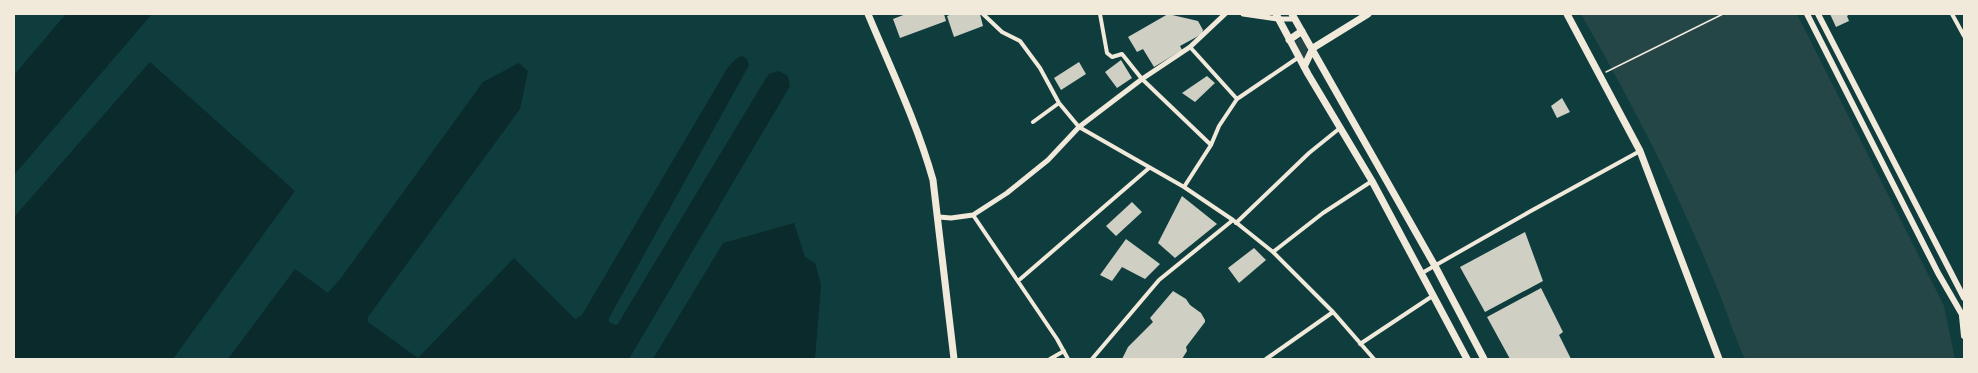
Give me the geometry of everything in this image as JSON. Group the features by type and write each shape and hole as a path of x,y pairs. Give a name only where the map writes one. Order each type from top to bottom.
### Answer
{"main road":[{"path":"868,14 926,156 933,180 939,217 954,359"},
{"path":"1304,67 1313,48 1368,14"},
{"path":"1568,14 1640,151 1719,359"},
{"path":"1807,14 1938,273 1963,317 1964,336"},
{"path":"1818,14 1964,298"},
{"path":"1277,16 1304,67 1372,181 1467,359"},
{"path":"1294,17 1313,48 1435,266 1484,359"},
{"path":"1289,40 1302,31"},
{"path":"1445,317 1459,310"}],"street":[{"path":"983,14 1002,32 1020,41 1040,68 1059,103 1079,127 1184,187 1234,222 1273,252 1333,312 1374,359"},
{"path":"1100,14 1107,53 1112,57 1122,54 1142,79 1211,145"},
{"path":"939,217 951,218 973,215 1007,193 1048,160 1079,127 1142,79 1190,47 1225,14"},
{"path":"1243,14 1294,17"},
{"path":"1952,14 1964,36"},
{"path":"1190,47 1237,99"},
{"path":"1184,187 1211,145 1219,126 1237,99 1299,57"},
{"path":"1033,122 1059,103"},
{"path":"1092,359 1159,280 1234,222 1294,167 1340,128"},
{"path":"1422,274 1529,212 1640,151"},
{"path":"1018,281 1149,168"},
{"path":"1273,252 1323,214 1372,181"},
{"path":"973,215 1018,281 1068,359"},
{"path":"1360,344 1434,295"},
{"path":"1266,359 1333,312"},
{"path":"1462,350 1464,359"},
{"path":"1050,359 1064,352"}],"path":[{"path":"1600,75 1723,14"}],"shaded area":[{"path":"66,14 152,14 14,175 14,75"},
{"path":"1581,14 1797,14 1944,306 1955,359 1745,359 1719,292 1669,180 1618,80"},
{"path":"1300,38 1308,46 1304,60 1295,42"},
{"path":"742,56 747,59 749,65 609,318 609,322 615,325 618,324 769,74 779,71 788,76 790,86 629,359 228,359 295,269 328,293 341,278 483,82 519,63 528,71 520,109 368,317 368,322 418,358 514,258 575,319 582,315 728,67 737,58"},
{"path":"150,62 295,191 173,359 14,359 14,217"},
{"path":"794,223 805,257 815,263 821,285 815,359 653,359 723,243"}],"building":[{"path":"906,14 944,14 946,21 900,38 893,19"},
{"path":"952,14 980,14 983,26 954,37 947,16"},
{"path":"1168,14 1198,21 1203,30 1202,34 1180,46 1182,50 1154,67 1143,49 1137,52 1128,37"},
{"path":"1830,14 1850,14 1847,16 1849,21 1836,27"},
{"path":"1121,60 1132,78 1117,88 1105,72"},
{"path":"1079,62 1086,74 1061,90 1054,78"},
{"path":"1207,76 1215,83 1195,102 1182,93"},
{"path":"1562,98 1570,112 1557,118 1551,106"},
{"path":"1182,196 1217,224 1175,258 1158,243"},
{"path":"1132,202 1142,212 1116,236 1106,226"},
{"path":"1525,232 1543,281 1485,312 1460,267"},
{"path":"1126,239 1160,264 1145,279 1122,267 1112,281 1100,275"},
{"path":"1254,248 1266,260 1239,283 1228,268"},
{"path":"1541,288 1563,332 1559,335 1571,359 1510,359 1487,317"},
{"path":"1173,291 1186,299 1190,305 1201,313 1205,320 1186,347 1187,351 1182,359 1122,359 1128,347 1153,322 1150,318"}]}
